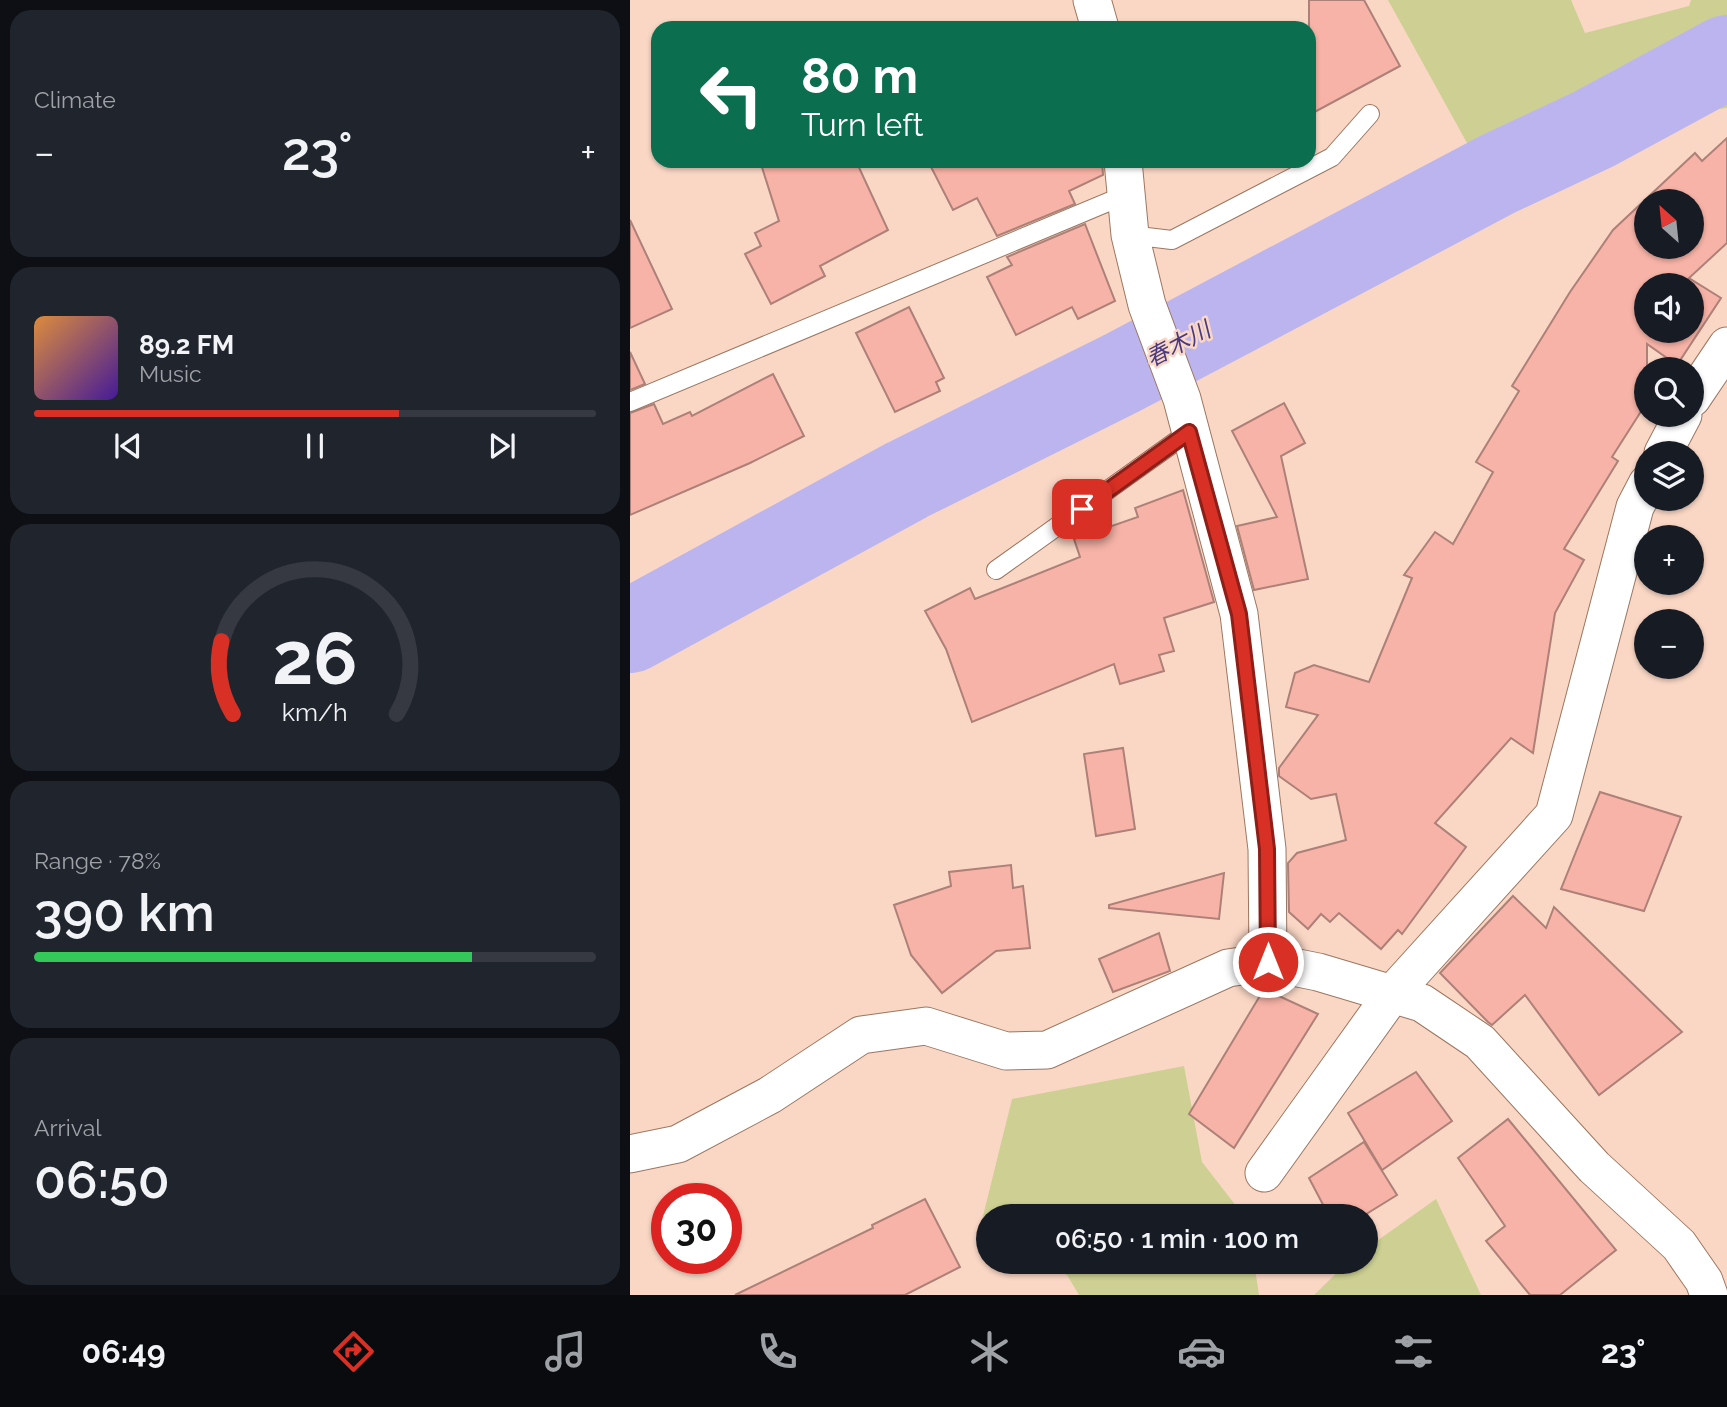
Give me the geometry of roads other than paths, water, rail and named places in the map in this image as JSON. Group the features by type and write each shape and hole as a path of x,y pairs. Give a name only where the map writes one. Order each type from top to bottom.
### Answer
{"street":[{"path":"1092,0 1098,21"},
{"path":"1124,178 1130,235 1147,305 1185,416 1239,614 1267,849 1268,962"},
{"path":"1704,380 1727,346"},
{"path":"1264,1173 1392,993 1554,815 1634,511"},
{"path":"630,1154 678,1144 770,1095 861,1035 926,1027 1006,1051 1047,1050 1228,968 1268,962 1422,1003 1480,1042 1594,1167 1679,1245 1704,1280 1709,1295"}],"lane":[{"path":"1316,165 1332,157 1370,114"},
{"path":"1130,235 1172,240 1311,168"},
{"path":"630,402 1124,178"},
{"path":"996,570 1185,416"}],"waterway":[{"name":"春木川","path":"630,631 907,480 1122,373 1498,174 1594,129 1727,57"}]}
